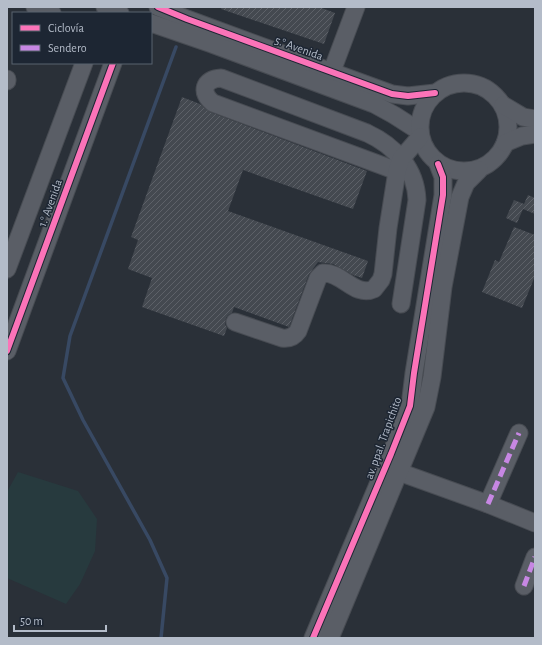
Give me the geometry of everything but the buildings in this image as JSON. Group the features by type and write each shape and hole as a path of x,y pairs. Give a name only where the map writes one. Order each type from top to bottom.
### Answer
{"street":[{"path":"35,7 49,12"},
{"path":"105,7 118,12"},
{"name":"5.° Avenida","path":"158,7 194,22 392,94 408,96 435,94"},
{"path":"332,71 356,7"},
{"path":"152,24 212,44 374,104 394,115 420,134"},
{"path":"7,269 12,241 84,64"},
{"name":"1.° Avenida","path":"7,351 114,64"},
{"path":"399,165 392,149 384,142 367,133 221,78 208,82 205,90 207,99 213,104 399,165 414,178 417,200 401,304"},
{"path":"455,84 472,84 487,89 496,96 503,106 507,118 508,130 505,143 499,154 490,164 479,170 466,172 453,171 438,164 424,149 420,134 420,120 428,101 435,94 444,87 455,84"},
{"path":"503,106 523,117 535,119"},
{"path":"235,322 282,338 289,338 298,331 318,278 323,273 330,274 360,290 374,290 383,274 388,228 399,165 420,134"},
{"path":"505,143 522,136 535,134"},
{"name":"av. ppal. Trapichito","path":"330,638 398,461 410,406 443,195 443,177 438,164"},
{"name":"av. ppal. Trapichito","path":"313,638 398,461 426,407 432,377 443,287 460,197 466,183 479,170"},
{"path":"488,504 519,433"},
{"path":"398,461 488,504 535,523"},
{"path":"524,586 535,557"}],"green space":[{"path":"18,472 78,491 97,519 95,551 80,584 66,604 7,578 7,492"}],"waterway":[{"path":"161,638 167,578 150,540 83,420 63,378 70,336 176,47"}],"marked path":[{"path":"488,504 519,433"},
{"path":"524,586 535,557"}],"cycle path":[{"path":"158,7 392,94 408,96 435,93"},
{"path":"7,351 113,64"},
{"path":"313,638 410,406 443,195 443,177 438,164"}]}
